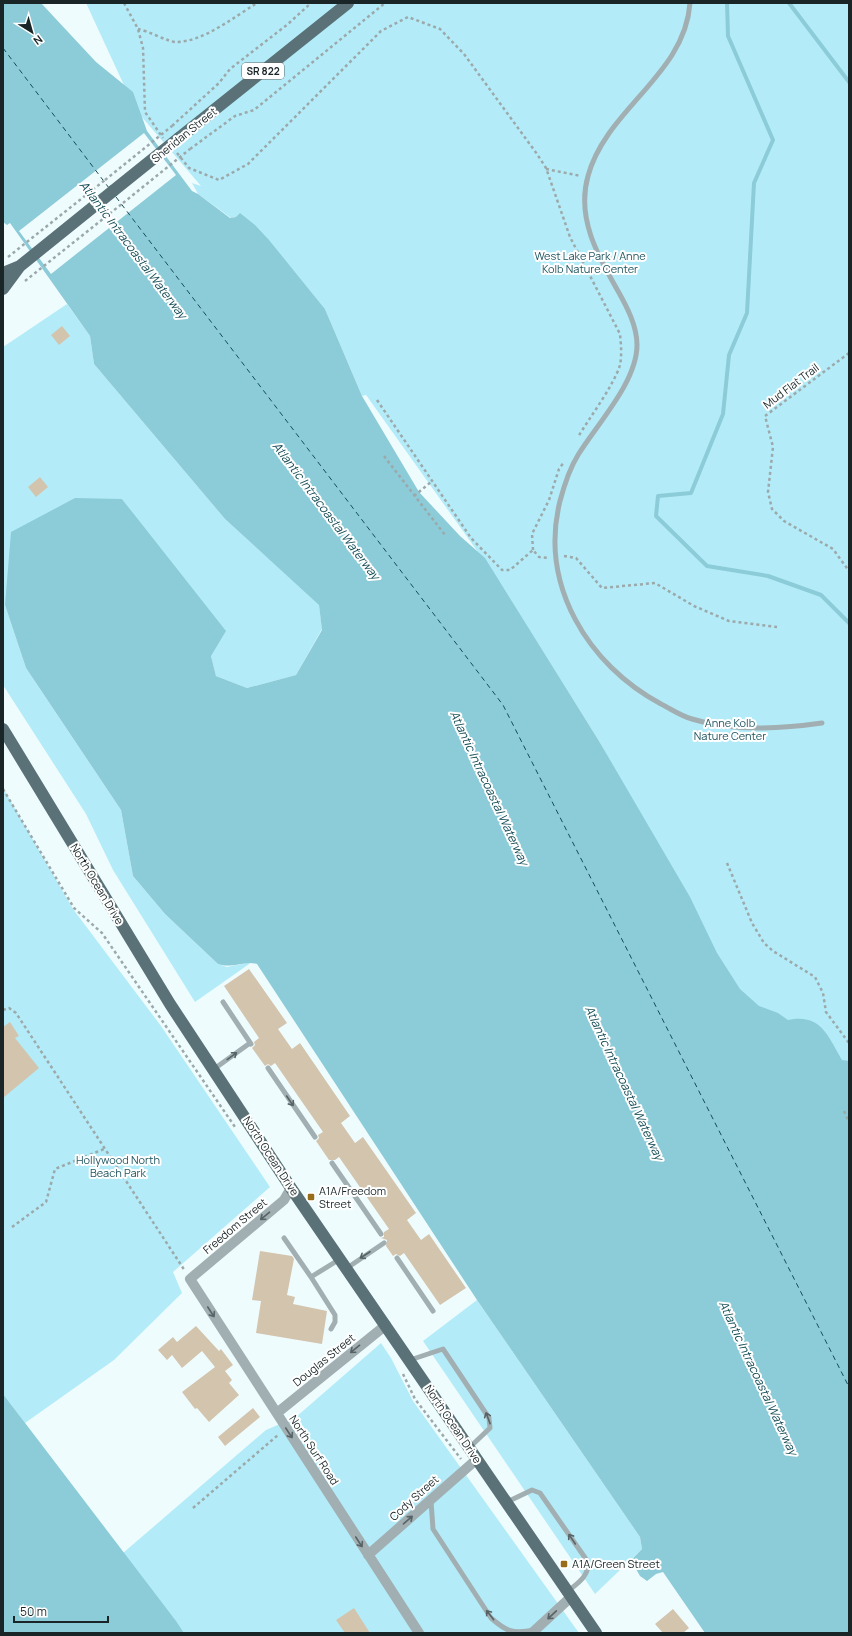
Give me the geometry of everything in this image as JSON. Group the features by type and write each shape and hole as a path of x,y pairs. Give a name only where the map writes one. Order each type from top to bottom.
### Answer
{"main road":[{"name":"Sheridan Street","path":"3,289 20,266 348,3"},
{"name":"Sheridan Street","path":"3,273 20,266"},
{"name":"North Ocean Drive","path":"3,729 170,1004 292,1188 596,1633"}],"street":[{"name":"Freedom Street","path":"190,1279 284,1200 292,1188"},
{"name":"North Surf Road","path":"190,1279 419,1633"},
{"name":"Douglas Street","path":"277,1413 386,1325"},
{"name":"Cody Street","path":"368,1555 477,1459"},
{"path":"535,1631 569,1595"}],"lane":[{"path":"690,3 689,17 679,46 664,68 620,120 597,151 587,178 584,214 599,259 626,305 634,324 637,343 636,362 630,378 576,458 560,502 556,528 556,557 569,608 581,631 598,654 616,672 645,695 690,719 734,727 769,728 822,723"},
{"path":"214,1069 250,1043 223,1002"},
{"path":"268,1068 315,1137"},
{"path":"332,1163 381,1234"},
{"path":"284,1238 335,1315 335,1322 331,1328"},
{"path":"311,1278 384,1243"},
{"path":"398,1258 433,1311"},
{"path":"410,1360 443,1349 489,1418 490,1428 469,1448"},
{"path":"506,1502 532,1490 540,1493 588,1562 588,1570 586,1575 569,1595"},
{"path":"431,1500 433,1529 491,1618 504,1629 521,1632 535,1631"}],"path":[{"path":"124,3 138,28 143,48 145,112 168,144"},
{"path":"138,28 147,30 175,42 203,36 257,3"},
{"path":"14,253 172,126 219,83 230,69 288,24 311,3"},
{"path":"28,279 190,149 235,116 254,110 385,3"},
{"path":"174,150 189,168 219,180 248,164 381,31 408,17 440,29 464,54 538,154 546,168 570,237 620,334 622,349 620,364 615,376 575,442"},
{"path":"546,168 587,178"},
{"name":"Mud Flat Trail","path":"849,353 765,416 773,447 768,492 772,509 784,521 833,549 849,571"},
{"path":"384,456 445,535"},
{"path":"533,550 532,534 548,500 559,469 567,456"},
{"path":"414,496 431,482"},
{"path":"727,863 752,923 764,943 773,951 815,977 823,993 826,1012 849,1043"},
{"path":"3,1010 9,1008 16,1013 190,1279"},
{"path":"844,1111 849,1122"},
{"path":"12,1227 46,1202 55,1169 104,1149"},
{"path":"193,1508 286,1428"}],"green space":[{"name":"West Lake Park / Anne Kolb Nature Center","path":"86,3 849,3 849,1194 599,741 500,583 366,395 362,396 325,309 279,253 235,217 231,218 198,194 192,183 201,186 135,109"},
{"path":"67,304 90,336 94,364 225,519 319,604 322,629 296,675 247,688 216,676 211,656 150,536 122,499 5,605 26,668 121,810 133,876 165,914 218,964 227,967 252,962 195,1002 113,870 86,814 3,685 3,347"},
{"name":"Hollywood North Beach Park","path":"3,788 73,909 161,1026 270,1187 173,1272 182,1293 114,1360 25,1423 3,1394"},
{"path":"477,1300 640,1537 642,1549 595,1594 423,1341"},
{"path":"381,1343 391,1358 413,1401 579,1633 184,1633 123,1553 266,1430 296,1417"}],"water":[{"name":"Atlantic Intracoastal Waterway","path":"3,3 41,3 96,62 133,92 147,131 192,191 230,218 236,217 240,213 255,225 325,309 362,396 419,492 460,536 485,558 599,741 690,897 717,953 740,989 759,1006 778,1013 788,1020 799,1019 816,1023 827,1035 842,1060 849,1061 849,1633 705,1633 663,1572 656,1574 647,1581 640,1576 631,1560 642,1549 640,1537 477,1300 257,964 248,963 229,966 218,964 165,914 133,876 121,810 26,668 5,605 11,532 75,498 122,499 226,631 211,656 216,676 247,688 296,675 322,630 319,605 225,519 94,364 90,336 10,223 7,225 3,222"},
{"path":"3,1394 176,1621 184,1633 3,1633"}],"pier":[{"path":"144,133 176,175 51,274 19,231"}],"building":[{"path":"62,326 70,336 59,345 51,335"},
{"path":"40,477 48,487 36,497 28,487"},
{"path":"249,969 287,1023 278,1029 292,1049 300,1043 350,1116 341,1123 355,1143 363,1137 416,1213 407,1220 421,1240 429,1234 466,1288 440,1305 404,1253 400,1256 396,1254 393,1256 386,1246 387,1240 381,1238 384,1237 384,1232 389,1229 339,1157 335,1160 329,1160 316,1141 319,1138 318,1135 323,1132 275,1063 271,1066 268,1064 265,1066 252,1048 255,1045 254,1042 259,1038 224,986"},
{"path":"10,1022 19,1036 15,1038 39,1068 3,1098 3,1027"},
{"path":"260,1251 292,1256 294,1259 287,1295 295,1297 293,1304 327,1311 322,1344 256,1333 261,1301 252,1300"},
{"path":"196,1326 219,1351 221,1349 233,1365 225,1371 232,1380 229,1383 239,1395 209,1422 197,1408 195,1409 182,1392 215,1367 202,1351 182,1368 172,1355 167,1360 158,1350 173,1337 177,1342"},
{"path":"253,1408 260,1417 225,1446 218,1437"},
{"path":"354,1608 370,1633 345,1633 336,1620"},
{"path":"673,1609 689,1628 683,1633 663,1633 655,1624"}],"waterway":[{"path":"727,3 728,36 773,140 754,183 747,313 729,355 723,414 691,493 658,496 656,516 707,566 768,576 821,595 849,623"},
{"path":"789,3 849,82"}],"ferry route":[{"path":"3,48 109,188"},
{"path":"116,197 503,705 849,1387"}],"place":[{"name":"A1A/Freedom Street","path":"311,1197"},
{"name":"A1A/Green Street","path":"564,1564"}],"park label":[{"name":"Anne Kolb Nature Center","path":"730,729"}]}
